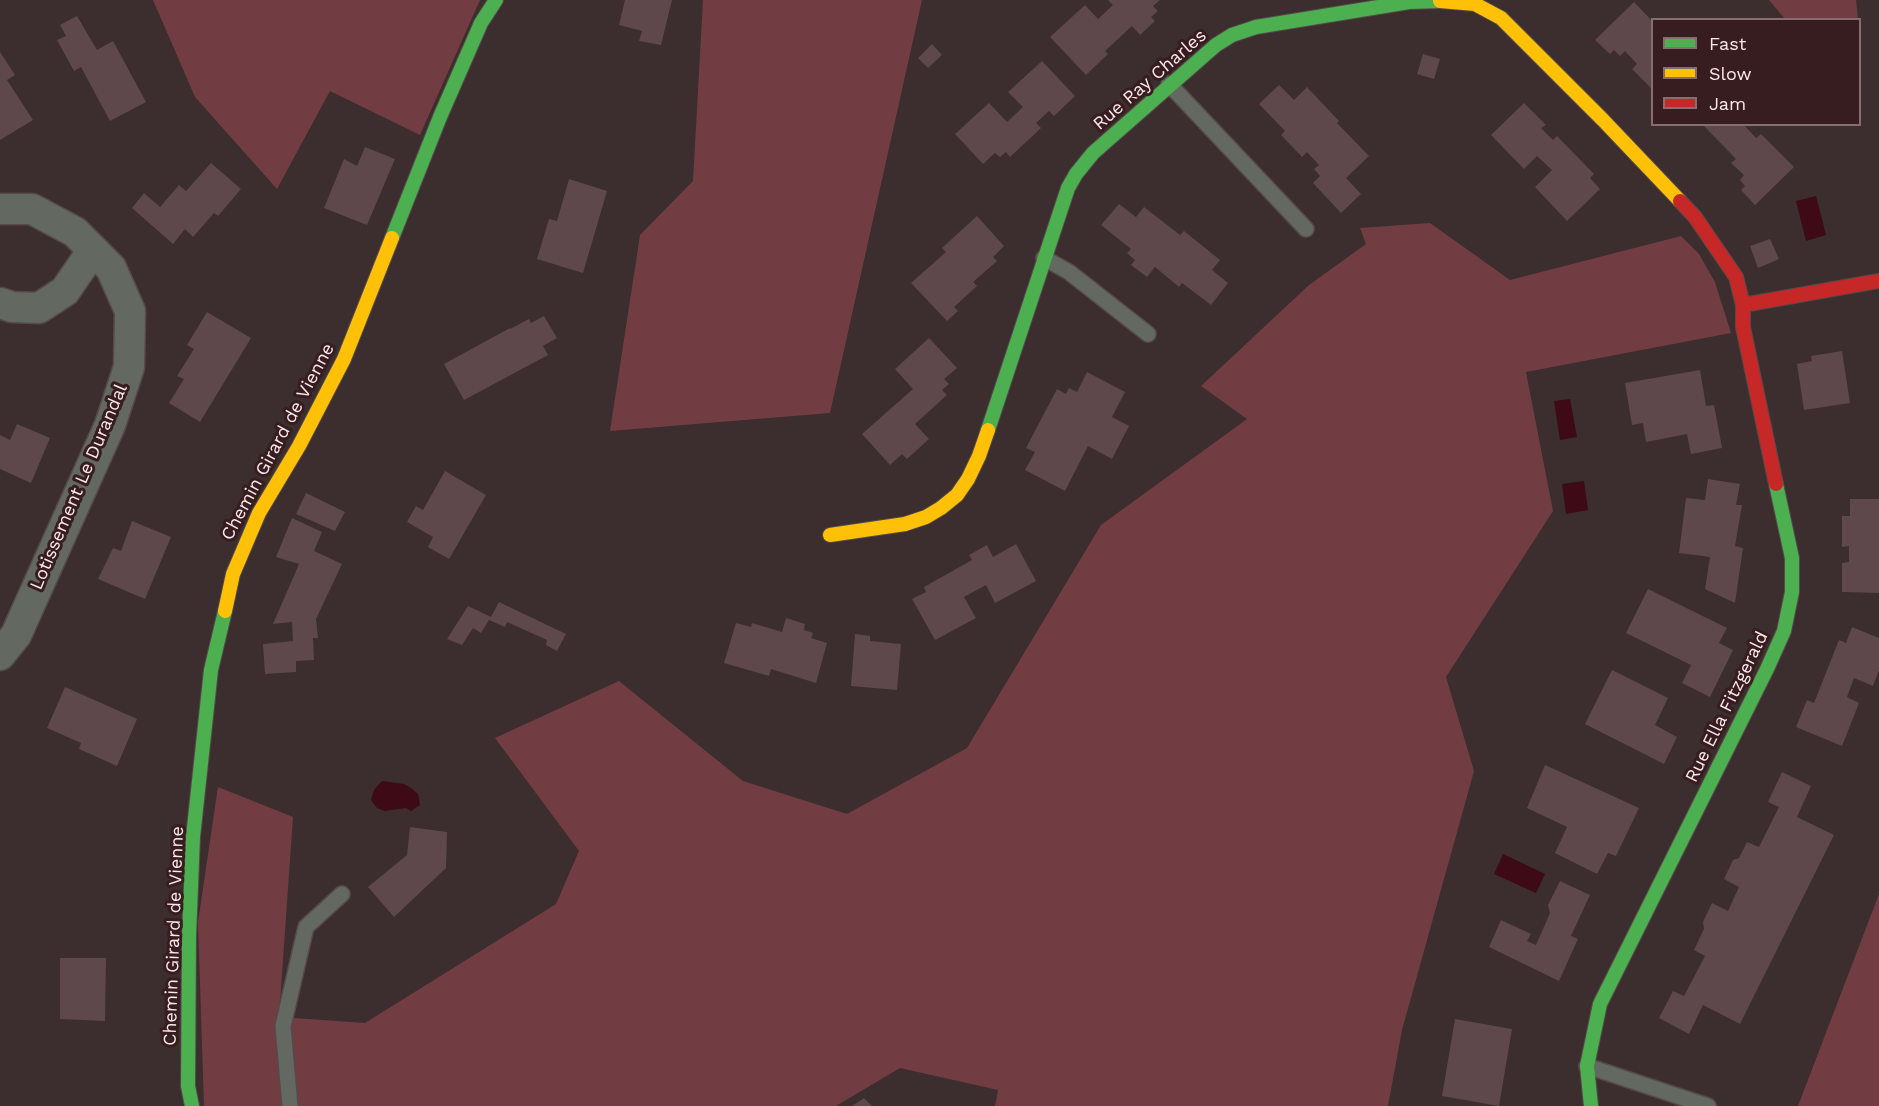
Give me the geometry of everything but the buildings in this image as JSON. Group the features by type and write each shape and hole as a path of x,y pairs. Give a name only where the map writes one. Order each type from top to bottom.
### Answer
{"street":[{"name":"Chemin Girard de Vienne","path":"192,1106 188,1086 189,936 193,837 211,670 233,574 259,513 344,359 440,117 481,23 496,0"},
{"name":"Rue Ray Charles","path":"830,535 905,524 926,517 957,495 979,456 1068,188 1076,174 1093,153 1169,84 1224,40 1256,27 1409,2 1474,4 1501,18 1603,120 1695,217 1736,277 1743,304"},
{"name":"Lotissement Le Durandal","path":"0,209 32,209 75,232 111,268 130,310 129,367 110,425 16,635 0,655"},
{"path":"0,303 12,307 39,308 65,291 93,250"},
{"path":"1743,304 1879,281"},
{"name":"Rue Ella Fitzgerald","path":"1591,1106 1587,1066 1599,1004 1784,631 1792,592 1792,558 1743,327 1743,304"}],"lane":[{"path":"1169,84 1306,229"},
{"path":"1044,258 1069,272 1148,334"},
{"path":"290,1106 283,1026 306,927 342,894"},
{"path":"1587,1066 1708,1106"}],"shaded area":[{"path":"153,0 480,0 420,135 330,91 277,189 195,97"},
{"path":"703,0 922,0 830,413 610,431 640,235 693,181"},
{"path":"1769,0 1856,0 1858,18 1784,18"},
{"path":"1816,196 1826,235 1806,241 1796,201"},
{"path":"1430,223 1510,280 1681,236 1699,254 1715,282 1731,333 1526,372 1553,511 1446,677 1474,771 1402,1030 1388,1106 995,1106 998,1090 900,1068 836,1106 204,1106 198,922 218,787 293,817 279,1017 365,1023 556,904 579,851 495,738 619,681 743,781 847,814 967,748 1101,525 1247,419 1201,386 1309,285 1366,244 1360,228"},
{"path":"1570,399 1577,437 1560,440 1554,401"},
{"path":"1584,481 1588,510 1566,514 1562,484"},
{"path":"382,781 404,784 411,788 418,794 420,805 411,811 406,808 385,811 377,808 371,800 374,790"},
{"path":"1503,854 1545,874 1536,893 1494,874"},
{"path":"1879,894 1879,1106 1798,1106"}],"traffic: fast":[{"path":"392,238 440,117 481,23 496,0"},
{"path":"988,430 1068,188 1093,153 1216,45 1232,35 1256,27 1409,2 1440,1"},
{"path":"1591,1106 1587,1066 1600,1004 1784,631 1792,592 1792,558 1776,484"},
{"path":"192,1106 188,1086 189,936 193,837 211,670 225,611"}],"traffic: slow":[{"path":"1440,1 1475,4 1501,18 1680,201"},
{"path":"225,611 233,574 259,513 299,446 344,359 392,238"},
{"path":"830,535 905,524 926,517 941,508 957,495 968,479 988,430"}],"traffic: jam":[{"path":"1680,201 1695,217 1736,277 1743,305 1879,281"},
{"path":"1743,305 1743,327 1776,484"}]}
